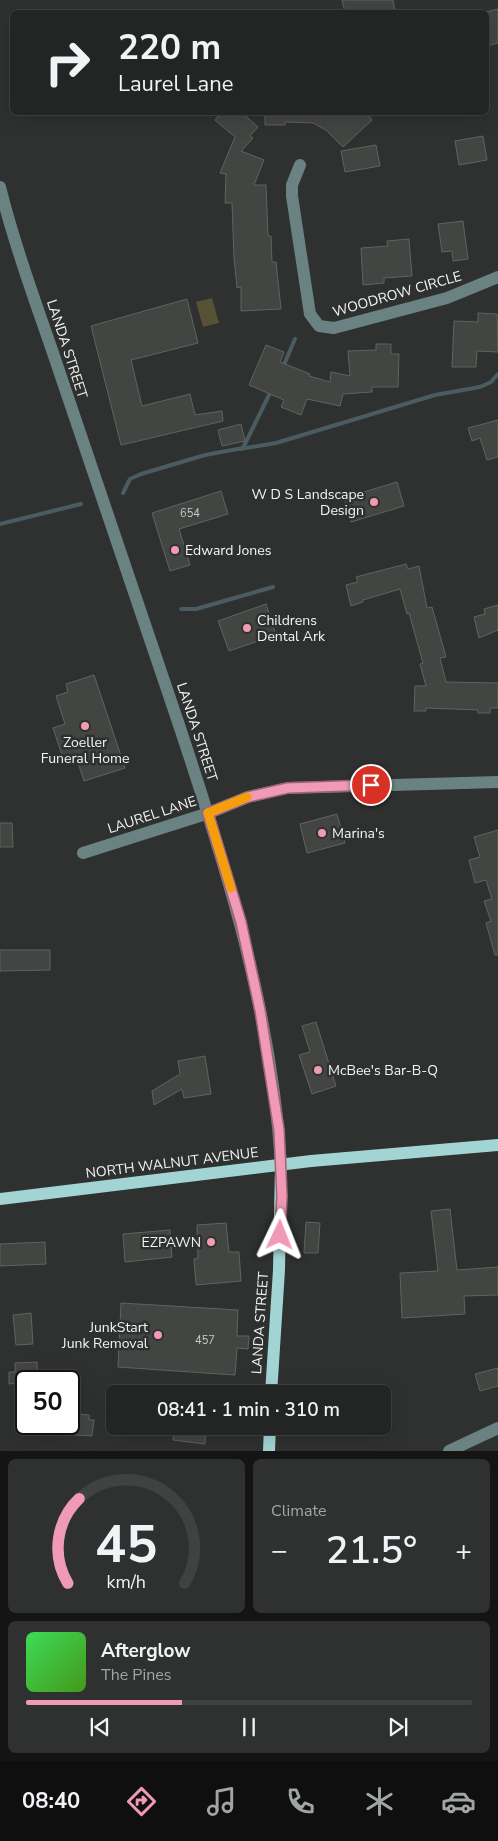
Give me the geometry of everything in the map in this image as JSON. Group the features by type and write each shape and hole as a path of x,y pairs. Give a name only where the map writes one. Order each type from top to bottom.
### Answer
{"main road":[{"name":"NORTH WALNUT AVENUE","path":"0,1199 281,1165 498,1145"},
{"name":"LANDA STREET","path":"272,1385 279,1270 281,1165"},
{"path":"269,1451 270,1435"}],"street":[{"name":"WOODROW CIRCLE","path":"300,165 292,185 292,196 310,314 319,326 334,328 446,298 498,277"},
{"name":"LANDA STREET","path":"0,187 7,214 62,381 233,892 254,978 279,1130 281,1165"},
{"name":"LAUREL LANE","path":"83,853 208,813 248,797 288,788 498,782"},
{"path":"450,1451 497,1431"}],"shaded area":[{"path":"212,298 219,323 203,327 196,302"}],"building":[{"path":"342,0 393,0 395,10 344,10"},
{"path":"498,9 498,43 489,45 489,11"},
{"path":"219,115 244,115 258,127 250,136 253,138 241,151 264,160 254,185 266,185 268,236 271,236 272,262 276,262 281,309 241,311 241,287 237,288 234,258 232,203 225,203 226,174 220,173 235,137 215,120"},
{"path":"265,115 368,115 372,120 343,147 326,130 313,123 285,122 285,125 265,125"},
{"path":"483,136 487,160 459,165 455,141"},
{"path":"376,145 380,166 345,172 341,151"},
{"path":"463,221 468,259 453,261 452,251 442,252 438,224"},
{"path":"409,239 412,276 384,278 384,283 363,285 361,248 388,246 387,241"},
{"path":"187,299 198,343 131,360 142,406 190,394 195,415 222,411 223,421 121,445 91,326"},
{"path":"478,313 497,314 498,352 477,351 476,367 452,367 454,321 478,322"},
{"path":"376,344 391,344 391,354 399,354 398,387 372,387 372,392 343,394 340,406 307,399 301,415 281,407 284,400 249,385 266,345 284,352 280,362 310,374 309,376 330,382 331,372 350,376 348,351 376,350"},
{"path":"498,420 498,457 487,460 480,438 472,441 468,428"},
{"path":"241,424 245,441 222,446 218,430"},
{"name":"W D S Landscape Design","path":"397,482 404,506 351,522 344,498"},
{"path":"221,491 228,514 179,529 190,565 170,571 152,513"},
{"path":"406,564 408,569 419,566 427,608 432,607 446,657 440,658 446,682 498,683 498,708 490,708 490,713 478,713 478,710 426,708 426,711 414,711 415,686 426,686 420,664 423,663 400,589 363,600 363,602 351,606 346,585 358,582 356,577"},
{"name":"Childrens Dental Ark","path":"266,604 276,635 229,651 218,621"},
{"path":"498,605 498,630 479,638 474,617 485,614 484,609"},
{"name":"Zoeller Funeral Home","path":"94,675 125,768 84,781 75,754 63,758 53,728 65,724 56,696 68,692 66,684"},
{"name":"Marina's","path":"337,814 345,843 307,853 300,824"},
{"path":"0,823 12,823 13,847 0,847"},
{"path":"498,830 498,955 495,955 486,923 491,921 484,901 492,899 486,880 475,883 469,860 480,857 474,837"},
{"path":"0,950 50,950 50,970 0,971"},
{"name":"McBee's Bar-B-Q","path":"316,1022 336,1086 312,1094 299,1055 310,1052 302,1026"},
{"path":"205,1056 211,1094 184,1098 182,1089 154,1105 152,1091 180,1074 178,1061"},
{"path":"450,1209 457,1270 498,1267 498,1295 464,1296 465,1314 402,1318 400,1273 438,1271 431,1211"},
{"path":"306,1222 320,1223 318,1253 304,1253"},
{"path":"226,1223 229,1252 239,1252 241,1281 196,1285 194,1259 198,1258 197,1225"},
{"path":"170,1230 172,1257 125,1262 123,1234"},
{"path":"45,1242 46,1264 0,1266 0,1244"},
{"path":"121,1303 238,1310 237,1336 249,1336 248,1349 237,1348 235,1375 118,1367"},
{"path":"31,1313 33,1344 16,1345 13,1315"},
{"path":"37,1362 37,1370 15,1370 15,1363"},
{"path":"498,1368 498,1386 480,1391 475,1374"},
{"path":"9,1372 15,1372 15,1383 9,1384"},
{"path":"80,1414 89,1415 89,1420 94,1420 92,1436 76,1435 80,1435"},
{"path":"173,1435 206,1435 205,1444 173,1440"}],"waterway":[{"path":"283,367 295,339"},
{"path":"240,449 276,443 435,395 480,387 491,382 498,374"},
{"path":"123,493 130,479 141,474 205,455 243,448 271,391"},
{"path":"0,524 81,504"},
{"path":"181,609 196,609 273,587"}],"slow traffic":[{"path":"231,888 208,813 247,797"}],"place":[{"name":"W D S Landscape Design","path":"374,502"},
{"name":"Edward Jones","path":"175,550"},
{"name":"Childrens Dental Ark","path":"247,628"},
{"name":"Zoeller Funeral Home","path":"85,726"},
{"name":"Marina's","path":"322,833"},
{"name":"McBee's Bar-B-Q","path":"318,1070"},
{"name":"EZPAWN","path":"211,1242"},
{"name":"JunkStart Junk Removal","path":"158,1335"}],"route":[{"path":"280,1235 282,1196 279,1130 260,1010 250,956 233,892 208,813 248,797 288,788 371,785"}]}
